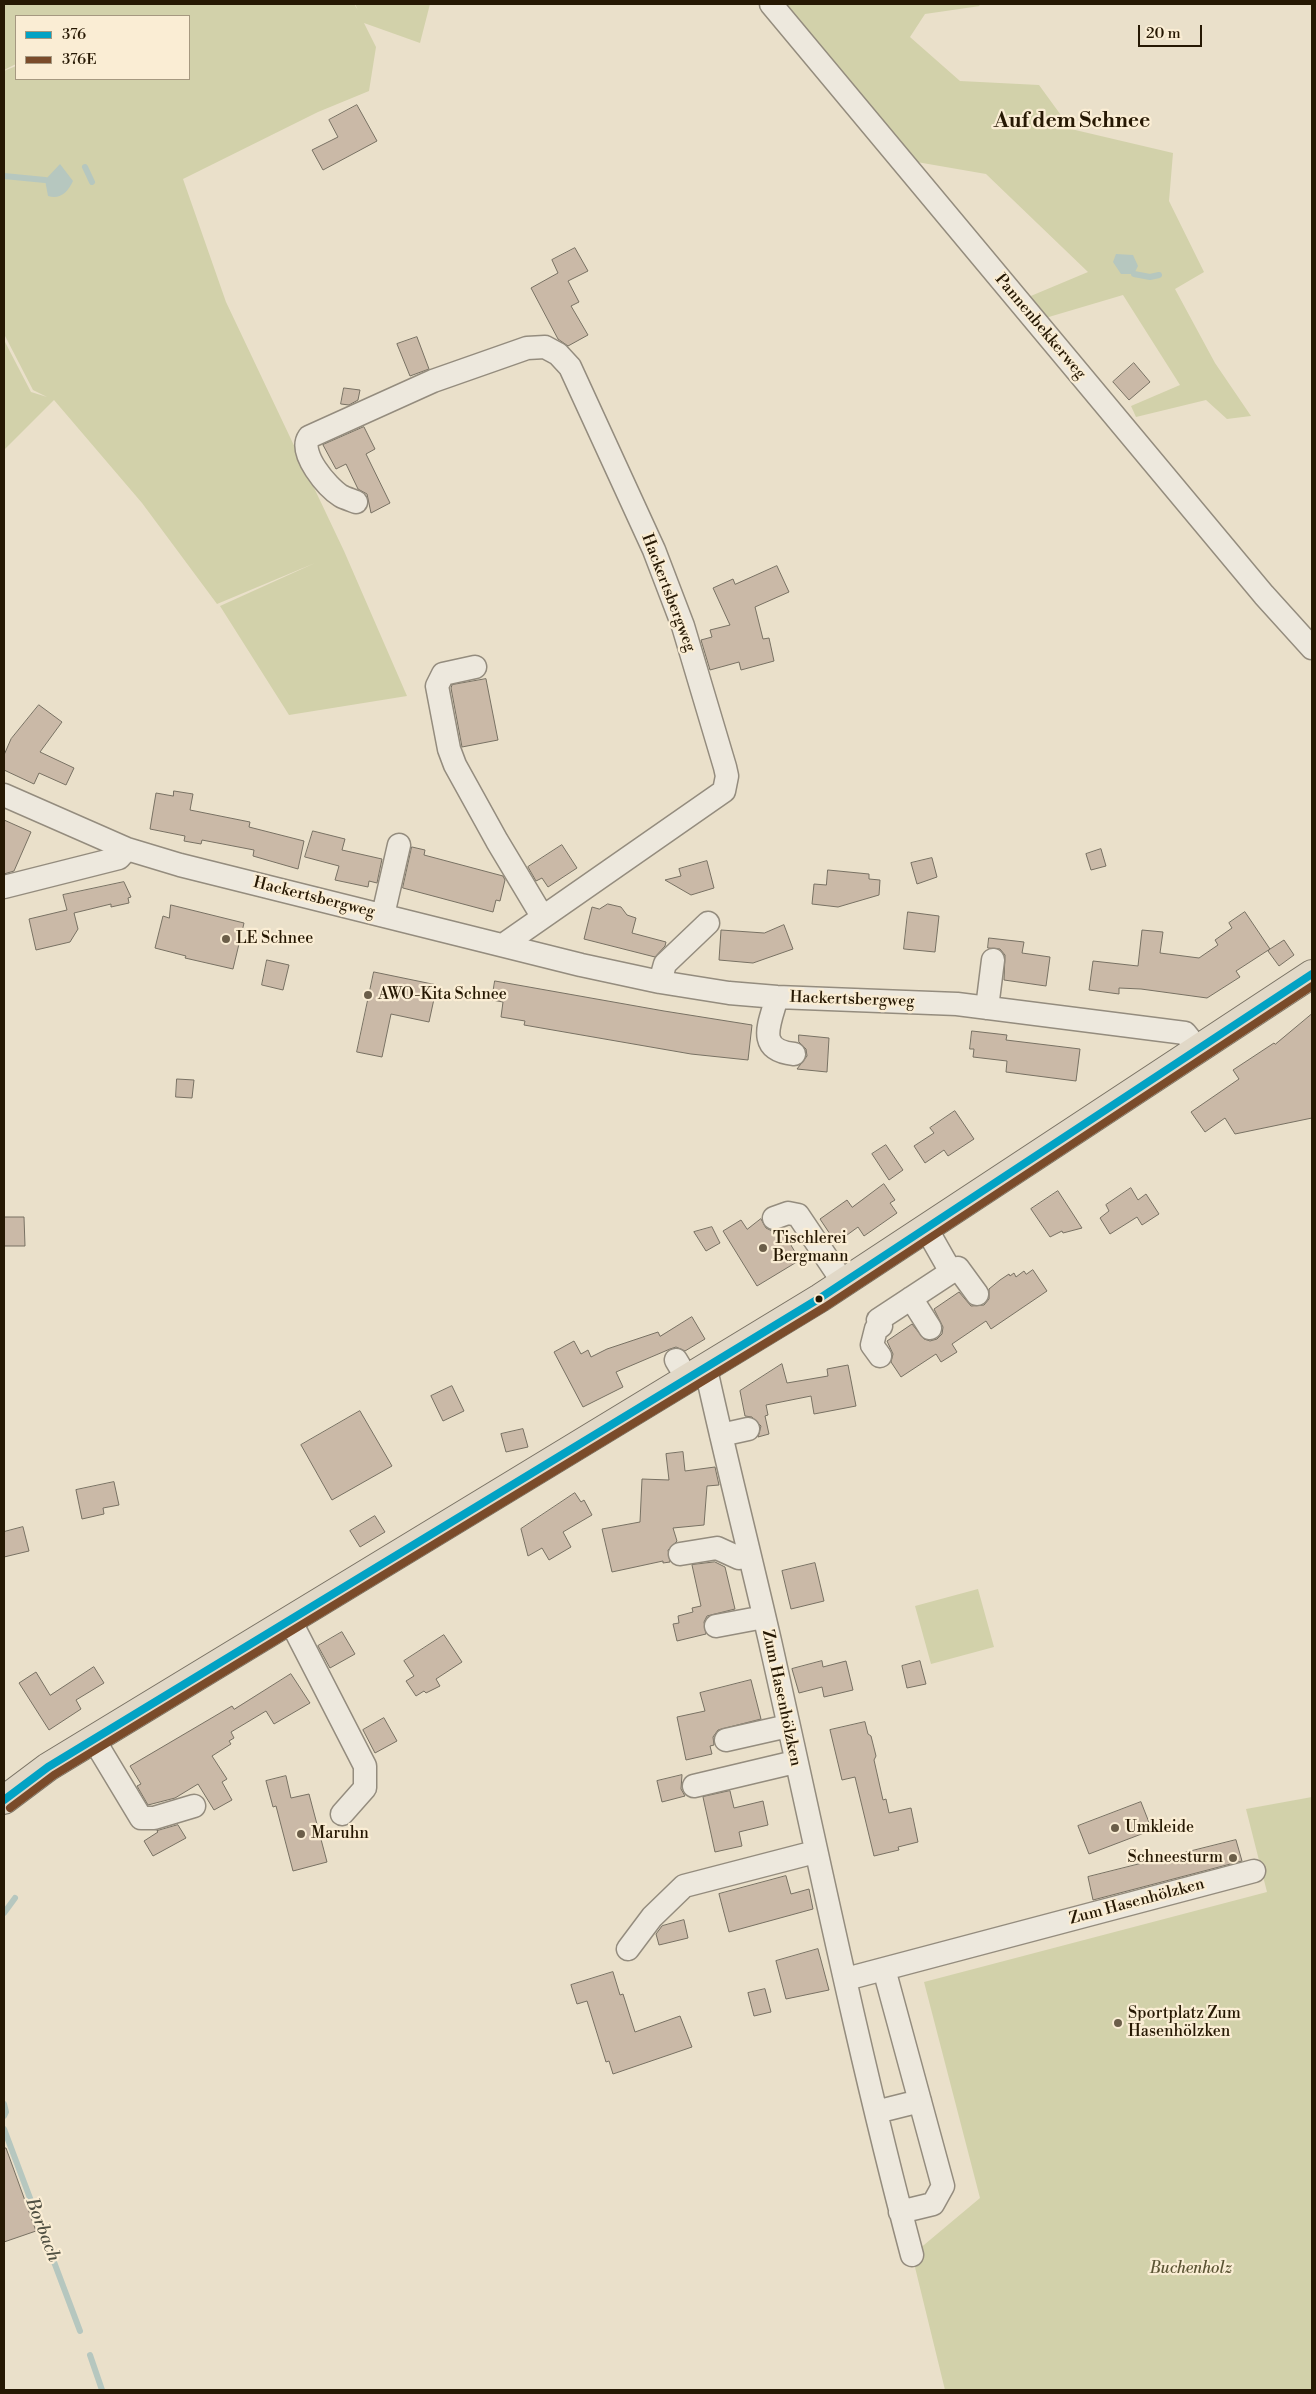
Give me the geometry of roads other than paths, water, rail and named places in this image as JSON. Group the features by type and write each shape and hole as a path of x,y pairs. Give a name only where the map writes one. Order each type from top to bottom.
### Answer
{"main road":[{"path":"4,1800 48,1767 291,1622 843,1282 1312,974"}],"street":[{"name":"Pannenbekkerweg","path":"771,4 1264,595 1312,648"},
{"name":"Hackertsbergweg","path":"356,502 341,496 323,481 306,449 306,442 309,437 433,381 527,348 545,347 558,354 570,367 646,532 683,626 725,767 727,776 724,791 503,945"},
{"path":"475,667 442,674 436,686 448,749 497,841 542,916"},
{"name":"Hackertsbergweg","path":"4,795 127,849 180,865 660,982 730,993 821,991 957,1004 1185,1033 1198,1049"},
{"path":"383,915 400,845"},
{"path":"4,887 119,858 127,849"},
{"path":"660,982 665,964 708,923"},
{"path":"987,1008 993,960"},
{"path":"791,993 764,1045 794,1054"},
{"path":"774,1218 788,1213 798,1215 843,1282"},
{"path":"926,1228 951,1272"},
{"path":"880,1356 872,1345 876,1329 881,1326 878,1320 951,1272 958,1268 976,1294"},
{"path":"911,1298 930,1328"},
{"name":"Zum Hasenhölzken","path":"687,1379 720,1435 729,1489 737,1558 781,1658 788,1726 795,1762 812,1826 815,1876 846,1979 876,2112 912,2255"},
{"path":"720,1435 748,1429"},
{"path":"680,1554 717,1548 737,1558"},
{"path":"716,1626 764,1617"},
{"path":"291,1622 365,1766 365,1788 342,1814"},
{"path":"726,1740 788,1726"},
{"path":"94,1740 141,1818 154,1818 194,1806"},
{"path":"694,1786 795,1762"},
{"path":"628,1949 652,1917 684,1886 815,1852"},
{"name":"Zum Hasenhölzken","path":"846,1979 1254,1871"},
{"path":"884,1969 943,2186 933,2204 900,2212"},
{"path":"876,2112 920,2101"}],"waterway":[{"path":"85,167 92,182"},
{"path":"4,176 45,180"},
{"path":"1134,274 1150,277 1159,275"},
{"name":"Borbach","path":"4,1913 15,1898"},
{"name":"Borbach","path":"4,2104 6,2112 4,2116"},
{"name":"Borbach","path":"4,2129 80,2331"},
{"name":"Borbach","path":"90,2355 102,2390"}],"place":[{"name":"LE Schnee","path":"226,939"},
{"name":"AWO-Kita Schnee","path":"368,995"},
{"name":"Tischlerei Bergmann","path":"763,1248"},
{"name":"Umkleide","path":"1115,1828"},
{"name":"Maruhn","path":"301,1834"},
{"name":"Schneesturm","path":"1233,1858"},
{"name":"Sportplatz Zum Hasenhölzken","path":"1118,2023"}],"district":[{"name":"Auf dem Schnee","path":"1072,122"}],"park label":[{"name":"Buchenholz","path":"1191,2269"}]}
